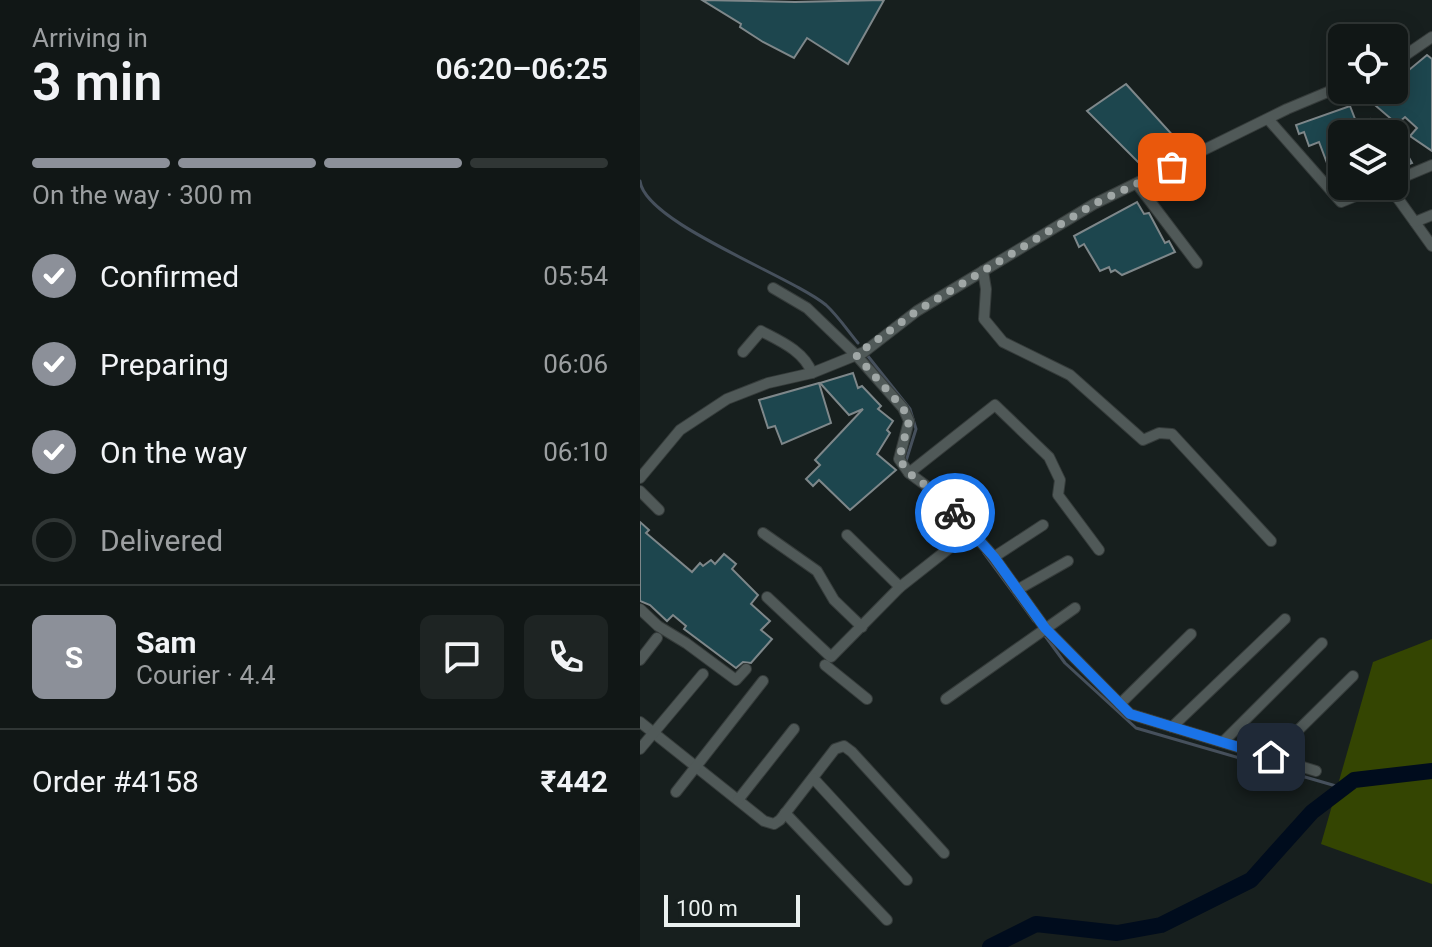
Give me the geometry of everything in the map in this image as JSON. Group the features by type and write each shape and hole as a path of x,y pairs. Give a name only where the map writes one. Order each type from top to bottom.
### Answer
{"street":[{"path":"1408,53 1432,37"},
{"path":"640,478 680,430 727,399 768,383 812,373 856,355 917,311 1094,204 1328,92"},
{"path":"1268,119 1328,187"},
{"path":"1408,175 1432,165"},
{"path":"1137,184 1197,263"},
{"path":"1399,200 1432,246"},
{"path":"1415,222 1432,215"},
{"path":"983,271 986,289 984,319 1003,342 1070,375 1143,440 1159,433 1172,434 1271,541"},
{"path":"773,288 807,308 856,355 903,408 909,421 899,459 909,473 936,493 971,531 994,557 1045,628 1130,714 1316,771"},
{"path":"743,352 761,331 786,344 808,363 812,373"},
{"path":"909,473 995,405 1049,457 1060,480 1058,495 1099,550"},
{"path":"640,491 659,510"},
{"path":"994,557 1043,525"},
{"path":"825,665 900,587 971,531"},
{"path":"763,533 817,571 834,600 862,627"},
{"path":"847,535 900,587"},
{"path":"1017,590 1068,561"},
{"path":"767,597 825,665 867,699"},
{"path":"946,699 1075,608"},
{"path":"640,609 658,626 736,680 746,669"},
{"path":"1172,727 1285,619"},
{"path":"1120,704 1191,634"},
{"path":"640,660 657,638"},
{"path":"1223,742 1322,643"},
{"path":"640,749 703,674"},
{"path":"1271,757 1353,676"},
{"path":"676,792 763,681"},
{"path":"640,722 764,821 774,824 835,749 844,746 944,853"},
{"path":"738,800 794,729"},
{"path":"813,778 907,880"},
{"path":"785,813 887,920"}],"green space":[{"path":"1432,639 1432,884 1321,844 1373,662"}],"building":[{"path":"702,0 884,0 848,64 807,38 794,58 763,42"},
{"path":"1427,55 1432,59 1432,151 1410,136 1417,128 1405,117 1392,120 1374,104 1408,104 1409,70"},
{"path":"1126,84 1177,140 1141,165 1087,111"},
{"path":"1350,106 1355,120 1328,120 1327,163 1319,142 1309,146 1304,132 1299,134 1296,125"},
{"path":"1137,202 1144,214 1149,213 1165,243 1169,241 1175,252 1122,275 1115,270 1111,272 1109,267 1100,271 1084,244 1079,247 1074,236"},
{"path":"853,373 858,388 862,386 881,406 878,409 893,421 887,430 890,433 877,454 896,470 850,510 819,480 813,486 806,479 820,465 815,460 863,409 849,415 820,383"},
{"path":"819,383 831,423 782,444 775,426 768,428 759,400"},
{"path":"640,522 649,530 646,533 692,572 700,563 703,566 711,560 715,564 724,554 736,564 732,569 758,595 751,604 770,621 761,630 772,639 751,663 743,662 736,668 684,629 686,626 673,615 667,621 650,605 640,601"}],"waterway":[{"path":"640,181 648,197 666,214 826,305 858,343"},
{"path":"867,355 910,409 916,429 906,461"},
{"path":"984,553 1034,621"},
{"path":"1043,633 1065,663 1136,728 1343,788"},
{"path":"990,947 1036,924 1117,933 1161,925 1251,880 1312,812 1354,780 1432,771"}],"way so far":[{"path":"955,513 936,493 904,468 899,459 909,421 903,408 856,355 917,311 1094,204 1172,167"}],"route":[{"path":"955,513 994,557 1045,628 1130,714 1271,757"}]}
